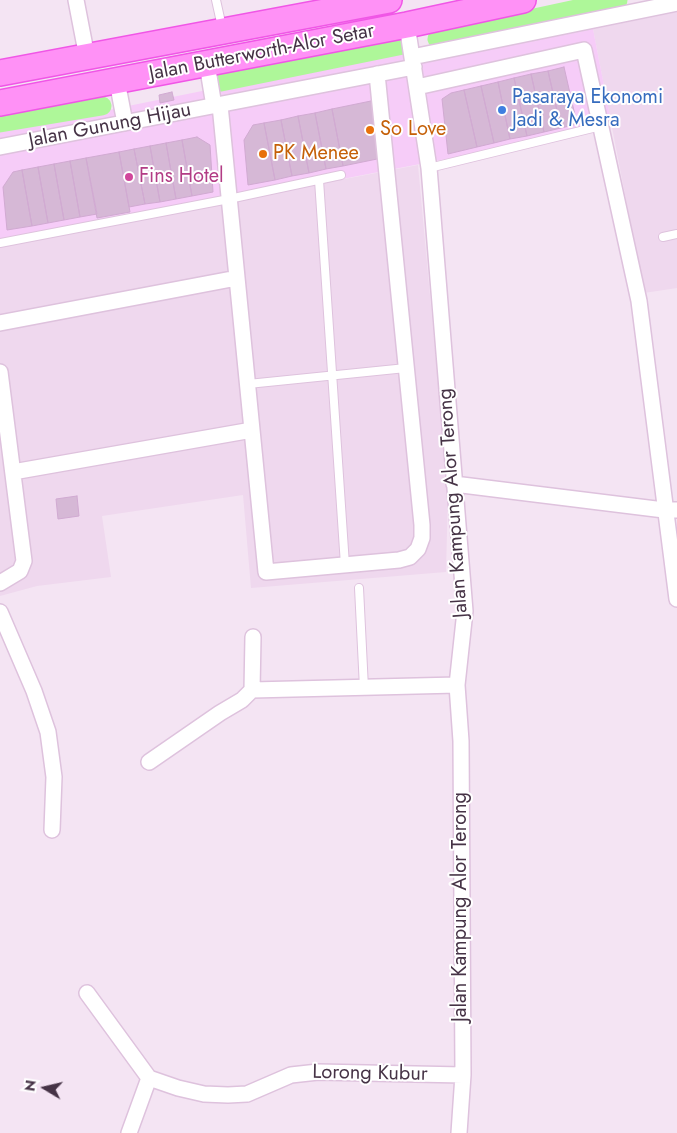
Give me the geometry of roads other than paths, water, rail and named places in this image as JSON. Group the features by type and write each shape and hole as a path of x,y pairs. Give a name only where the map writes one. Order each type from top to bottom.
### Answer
{"main road":[{"name":"Jalan Butterworth-Alor Setar","path":"0,73 223,32 348,4 389,0"},
{"name":"Jalan Butterworth-Alor Setar","path":"0,103 407,25 523,0"}],"street":[{"path":"76,0 88,56"},
{"name":"Jalan Gunung Hijau","path":"0,147 377,74 413,62 676,4"},
{"name":"Jalan Kampung Alor Terong","path":"407,25 429,168 465,611 457,685 461,742 463,1075 459,1133"},
{"path":"417,87 584,50 639,301 671,510 677,599"},
{"path":"207,64 217,106 229,199 266,572 399,560 410,557 418,549 422,538 377,74"},
{"path":"117,81 124,123"},
{"path":"0,323 237,278"},
{"path":"0,372 24,561 20,571 0,583"},
{"path":"13,472 252,430"},
{"path":"454,484 671,510"},
{"path":"0,612 34,692 48,732 54,777 52,830"},
{"path":"150,762 220,713 242,700 252,690 253,637"},
{"path":"252,690 457,685"},
{"path":"87,993 149,1078 129,1133"},
{"name":"Lorong Kubur","path":"149,1078 178,1088 204,1094 228,1095 247,1094 291,1075 302,1073 463,1075"}],"lane":[{"path":"216,0 223,32"},
{"path":"429,168 601,126"},
{"path":"0,244 341,175"},
{"path":"319,180 345,565"},
{"path":"663,237 677,234"},
{"path":"248,384 406,368"},
{"path":"359,588 364,688"}],"waterway":[{"path":"437,39 618,0"},
{"path":"221,82 408,44"},
{"path":"0,123 102,106"}],"place":[{"name":"Pasaraya Ekonomi Jadi & Mesra","path":"502,110"},
{"name":"So Love","path":"370,130"},
{"name":"PK Menee","path":"263,154"},
{"name":"Fins Hotel","path":"129,177"}]}
